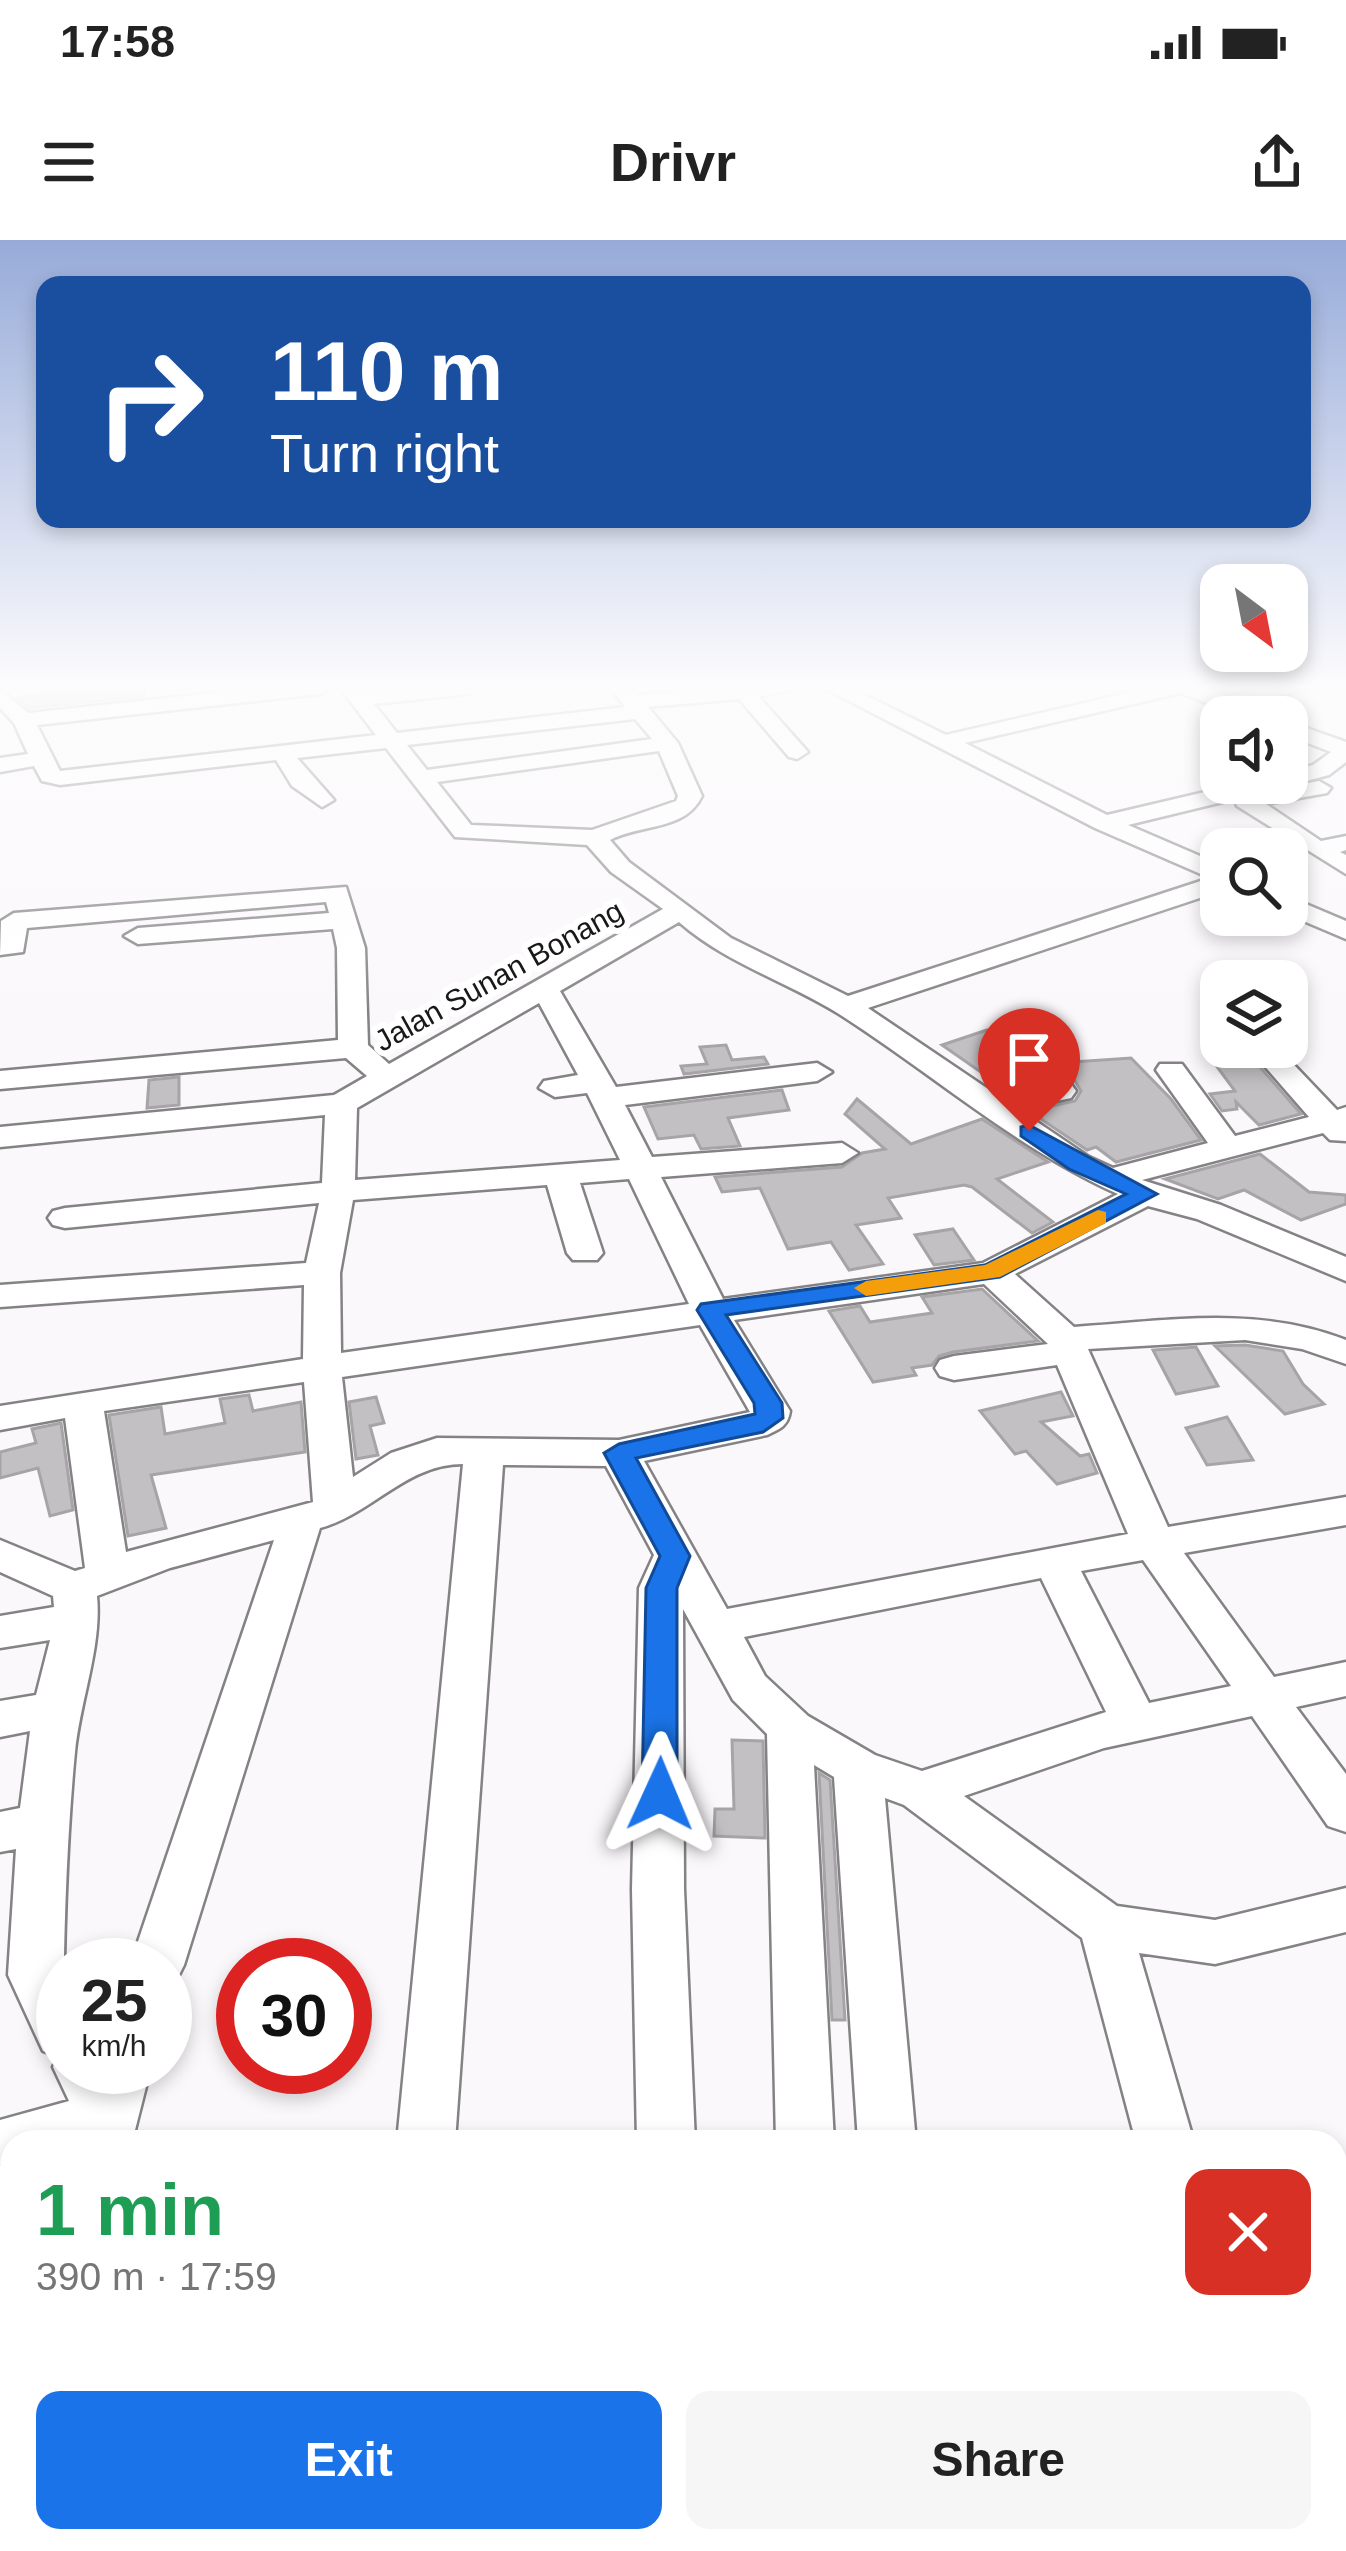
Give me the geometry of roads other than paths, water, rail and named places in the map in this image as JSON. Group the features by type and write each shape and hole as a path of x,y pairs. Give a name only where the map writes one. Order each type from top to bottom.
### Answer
{"street":[{"path":"317,796 322,800"},
{"path":"434,796 464,832 597,838 609,830 666,817 686,805 686,796"},
{"path":"1050,796 1200,868"},
{"path":"1104,823 1202,804"},
{"path":"1249,804 1346,866"},
{"name":"Jalan Sunan Bonang","path":"0,1137 341,1104 681,910 620,867 597,838"},
{"path":"1317,849 1346,843"},
{"path":"846,1006 1200,885"},
{"path":"7,934 331,892 339,896 351,948 353,1048"},
{"path":"681,910 721,944 846,1006 1077,1164 1145,1194 1210,1212 1346,1270"},
{"path":"1308,914 1346,931"},
{"path":"0,1632 86,1593 318,1514 418,1456 452,1449 619,1453 753,1426 769,1418 768,1403 710,1310 602,1090 544,987"},
{"path":"0,1080 353,1048 386,1077"},
{"path":"127,1068 128,1124"},
{"path":"1282,1068 1340,1125"},
{"path":"1172,1070 1226,1146"},
{"path":"555,1088 602,1090 817,1072"},
{"path":"990,1106 1060,1091"},
{"path":"167,1938 318,1514 322,1274 338,1191 341,1104"},
{"path":"1108,1178 1226,1146 1340,1125"},
{"path":"65,1218 338,1191 842,1153"},
{"path":"561,1177 585,1253"},
{"path":"0,1418 82,1402 992,1272 1145,1194"},
{"path":"992,1272 1068,1346 1154,1544 1346,1812"},
{"path":"0,1296 322,1274"},
{"path":"954,1368 1068,1346 1262,1331 1300,1334 1346,1353"},
{"path":"17,1982 22,1828 86,1593 82,1402"},
{"path":"427,2130 484,1451"},
{"path":"619,1453 749,1688 791,1730 858,1768 921,1791 1105,1926 1215,1942 1346,1910"},
{"path":"716,1628 1002,1570 1346,1511"},
{"path":"0,1555 86,1593"},
{"path":"666,2130 658,1888 661,1588 675,1556"},
{"path":"1056,1564 1135,1723"},
{"path":"921,1791 1135,1723 1346,1679"},
{"path":"0,1719 56,1709"},
{"path":"791,1730 789,1779 804,2130"},
{"path":"858,1768 886,2130"},
{"path":"1105,1926 1162,2130"},
{"path":"39,2130 107,2098"}]}
